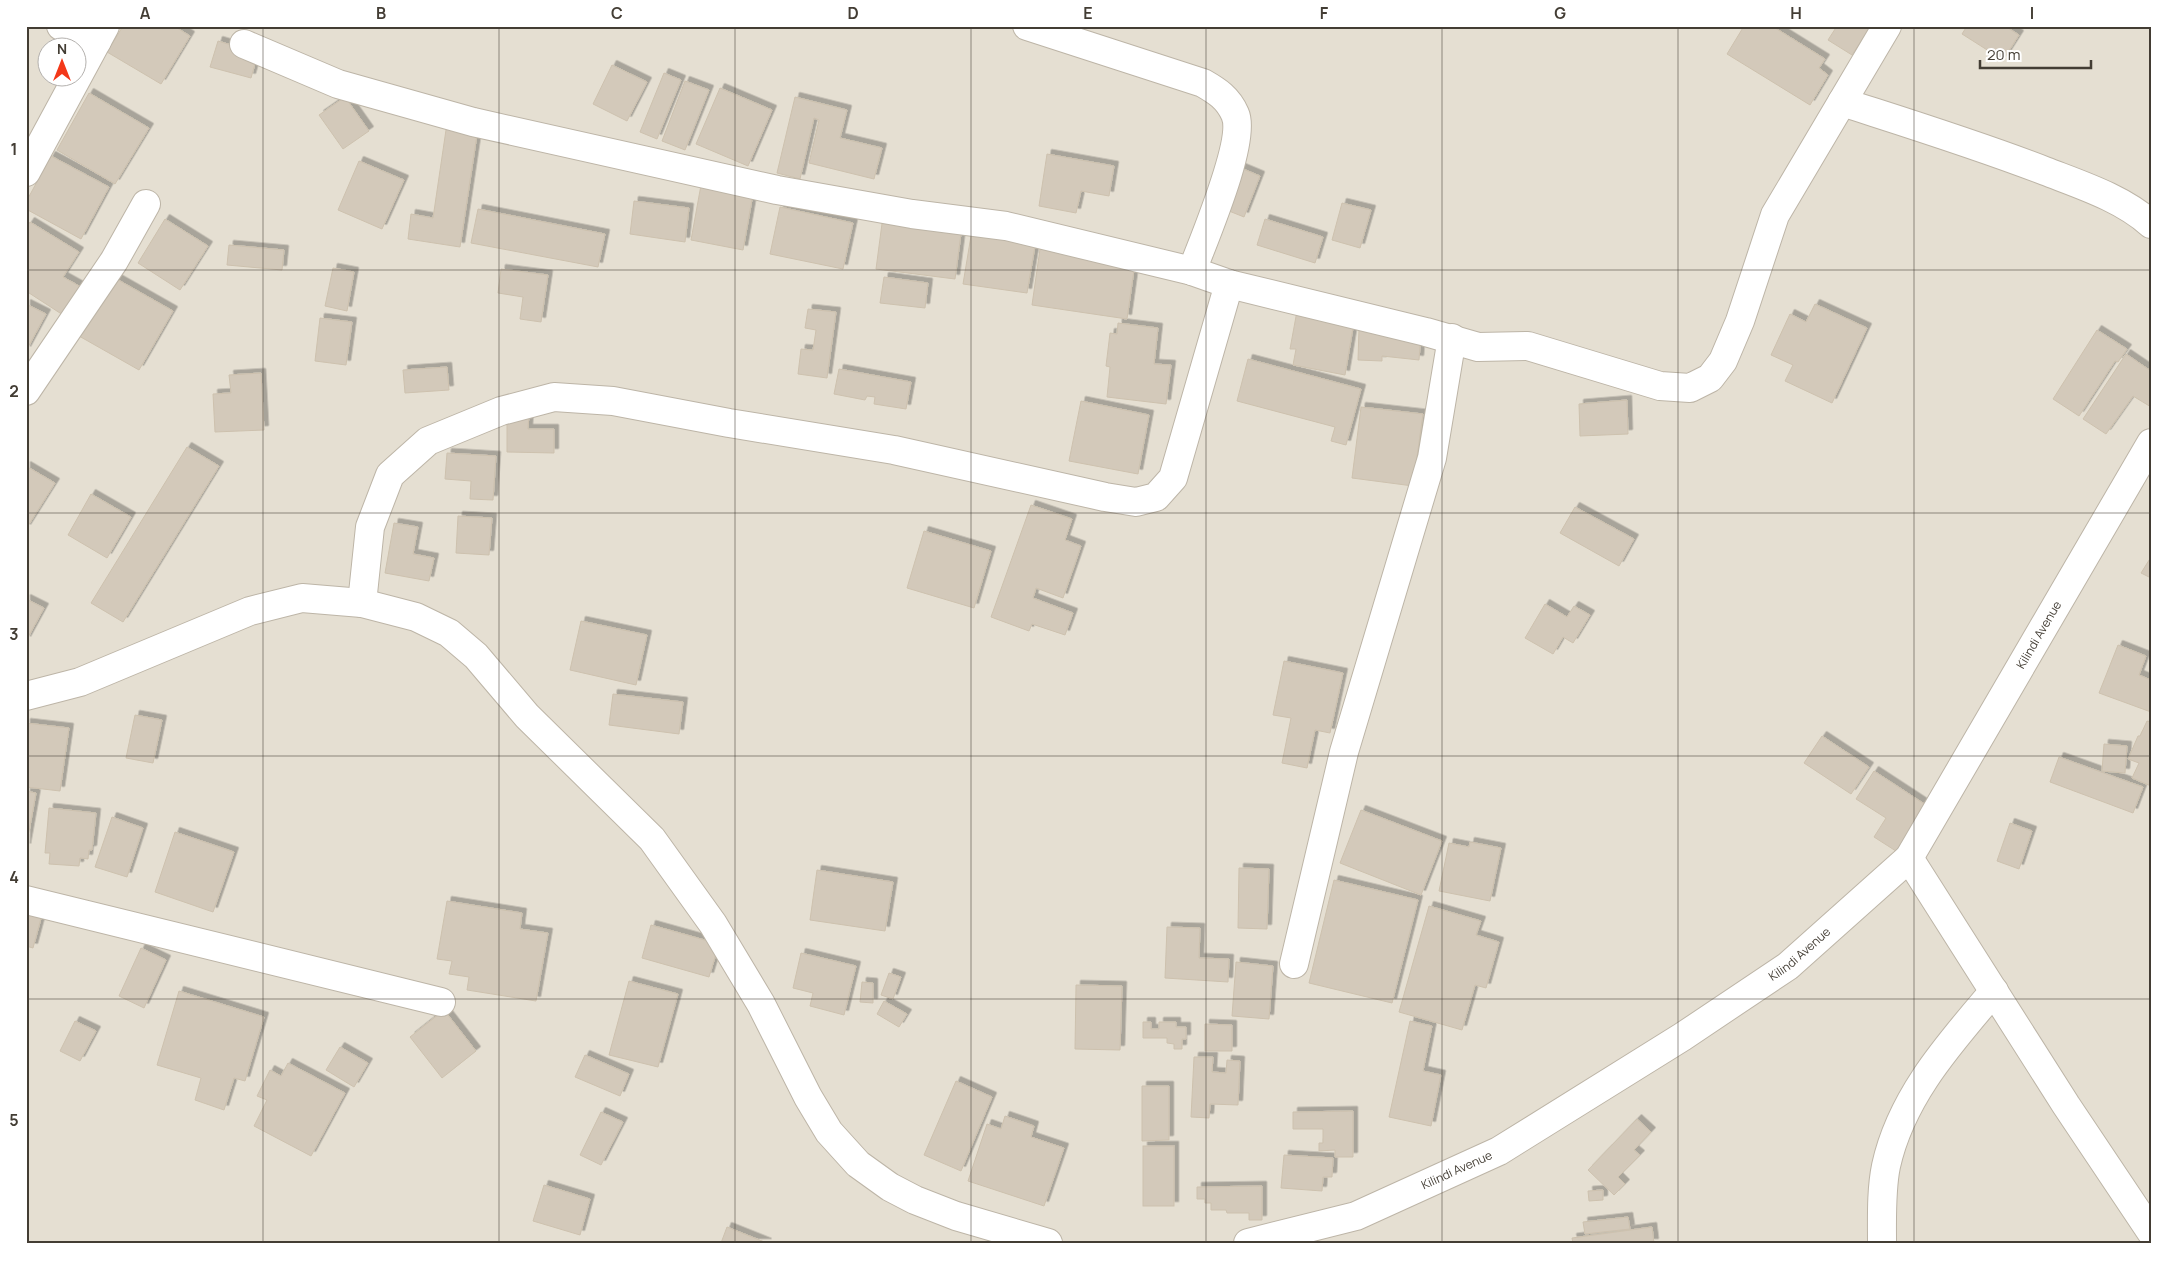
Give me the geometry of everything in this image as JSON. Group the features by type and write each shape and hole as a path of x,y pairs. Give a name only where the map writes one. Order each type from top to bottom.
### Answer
{"street":[{"path":"26,172 101,34 61,26"},
{"path":"1027,26 1203,83 1224,95 1236,115 1234,154 1192,271"},
{"path":"244,44 338,84 473,122 777,190 912,214 1006,226 1192,271 1229,284 1452,338 1478,347 1528,346 1660,386 1690,388 1710,378 1724,360 1776,215 1887,26"},
{"path":"1842,102 1988,149 2090,188 2140,214 2151,224"},
{"path":"26,391 114,261 146,204"},
{"path":"362,603 370,527 390,475 428,441 501,411 554,398 613,401 729,423 894,450 1105,497 1136,502 1156,497 1173,478 1229,284"},
{"path":"1294,964 1344,752 1432,458 1452,338"},
{"name":"Kilindi Avenue","path":"1248,1243 1356,1216 1499,1151 1682,1037 1788,966 1909,858 2151,443"},
{"path":"26,696 80,682 250,611 302,598 362,603 416,617 456,639 476,656 527,716 652,839 713,924 761,1004 808,1097 829,1132 858,1164 890,1187 915,1200 956,1216 1048,1243"},
{"path":"1909,858 2066,1105 2151,1232"},
{"path":"26,900 440,1002"},
{"path":"1882,1243 1886,1167 1898,1125 1923,1081 1944,1050 1994,991"}],"shaded area":[{"path":"26,26 2151,26 2151,1243 26,1243"}],"building":[{"path":"123,26 174,26 190,36 161,84 107,52"},
{"path":"1744,26 1772,26 1825,59 1819,68 1828,75 1810,105 1727,54"},
{"path":"1837,26 1871,26 1852,55 1828,40"},
{"path":"1967,26 2005,26 2019,35 2003,60 1962,34"},
{"path":"218,41 258,53 251,78 210,67"},
{"path":"612,65 647,82 627,121 593,104"},
{"path":"664,73 681,80 657,139 640,132"},
{"path":"685,81 709,90 685,150 662,141"},
{"path":"720,88 772,110 748,166 696,144"},
{"path":"89,93 149,128 115,184 57,150"},
{"path":"345,97 369,131 343,149 319,115"},
{"path":"795,97 847,110 840,138 882,148 874,179 809,163 819,120 814,118 800,179 777,173"},
{"path":"447,123 478,128 460,247 408,239 411,214 433,218"},
{"path":"1047,154 1114,166 1109,196 1081,191 1076,213 1039,206"},
{"path":"51,156 109,187 81,239 26,209 26,202"},
{"path":"359,161 404,180 382,229 338,210"},
{"path":"1236,166 1260,176 1244,217 1219,207"},
{"path":"701,185 753,194 743,250 691,240"},
{"path":"634,201 689,208 685,242 630,234"},
{"path":"1342,203 1371,210 1360,248 1332,240"},
{"path":"780,207 853,223 843,269 770,254"},
{"path":"478,209 605,234 598,267 471,243"},
{"path":"883,216 962,226 955,279 876,269"},
{"path":"165,219 208,246 180,290 138,263"},
{"path":"1265,219 1323,237 1315,263 1257,245"},
{"path":"30,222 79,252 63,277 81,287 63,315 26,291 26,228"},
{"path":"972,230 1036,240 1027,293 963,284"},
{"path":"229,245 284,250 282,270 227,265"},
{"path":"1040,249 1135,263 1127,319 1032,305"},
{"path":"333,268 354,272 347,311 325,306"},
{"path":"501,269 548,275 541,322 520,319 523,297 498,293"},
{"path":"113,277 173,311 139,370 79,336"},
{"path":"884,277 928,283 925,308 880,303"},
{"path":"26,304 46,314 26,351"},
{"path":"1815,304 1867,328 1832,403 1785,381 1793,365 1771,355 1790,314 1806,322"},
{"path":"808,309 836,312 827,378 798,374 801,349 813,350 816,330 805,328"},
{"path":"1297,311 1354,322 1345,375 1293,365 1296,349 1290,349"},
{"path":"320,318 352,322 346,365 315,361"},
{"path":"1118,323 1158,328 1154,364 1171,365 1166,404 1107,397 1110,367 1106,366 1110,333 1117,334"},
{"path":"1359,328 1421,333 1419,360 1382,356 1382,361 1358,360"},
{"path":"2097,330 2127,349 2118,362 2115,361 2079,416 2053,399"},
{"path":"2126,354 2151,371 2151,407 2133,396 2106,434 2083,419"},
{"path":"1248,359 1361,389 1346,445 1331,441 1335,427 1237,401"},
{"path":"447,367 449,390 405,393 403,370"},
{"path":"839,369 911,382 906,409 874,404 875,397 867,396 865,400 834,394"},
{"path":"261,373 264,430 215,432 213,394 231,393 229,375"},
{"path":"1627,400 1628,434 1580,436 1579,404"},
{"path":"1081,401 1149,415 1138,474 1069,461"},
{"path":"1361,407 1423,414 1413,486 1352,478"},
{"path":"507,414 529,414 528,429 554,429 554,453 507,452"},
{"path":"187,447 219,466 123,622 91,603"},
{"path":"447,453 496,456 493,500 470,499 471,481 445,479"},
{"path":"26,466 55,483 26,529"},
{"path":"91,494 131,517 107,558 68,535"},
{"path":"1031,505 1072,519 1065,540 1081,546 1063,598 1036,588 1033,598 1073,613 1065,635 1032,624 1029,631 991,617"},
{"path":"1575,507 1634,539 1619,566 1560,533"},
{"path":"458,516 492,518 489,555 456,553"},
{"path":"394,523 418,527 413,554 434,558 429,581 385,573"},
{"path":"924,531 991,551 974,608 907,588"},
{"path":"2151,557 2151,578 2141,573"},
{"path":"26,599 44,608 26,641"},
{"path":"1545,604 1567,617 1574,606 1590,615 1573,643 1563,637 1553,654 1525,638"},
{"path":"581,621 647,635 636,685 570,670"},
{"path":"2118,645 2146,656 2139,675 2151,680 2151,712 2099,693"},
{"path":"1284,661 1343,673 1330,733 1315,730 1307,768 1282,763 1291,718 1273,715"},
{"path":"613,694 683,702 679,734 609,725"},
{"path":"135,715 162,720 153,763 126,758"},
{"path":"2147,721 2151,722 2151,786 2132,778 2139,763 2128,759"},
{"path":"26,723 69,728 60,791 26,787"},
{"path":"1822,736 1869,767 1851,794 1804,763"},
{"path":"2104,744 2127,746 2125,773 2102,771"},
{"path":"2059,757 2143,787 2133,813 2050,782"},
{"path":"1874,771 1929,807 1899,853 1874,837 1886,818 1856,799"},
{"path":"26,791 36,793 26,848"},
{"path":"49,808 96,813 92,850 89,850 88,859 80,858 79,866 49,864 50,853 45,853"},
{"path":"1361,810 1442,841 1421,895 1340,863"},
{"path":"112,817 143,828 127,877 95,867"},
{"path":"2010,823 2032,831 2019,869 1997,861"},
{"path":"175,832 234,852 213,912 155,892"},
{"path":"1470,842 1501,848 1490,901 1439,891 1449,843 1469,847"},
{"path":"1239,868 1269,869 1267,929 1238,928"},
{"path":"817,870 893,882 885,931 810,920"},
{"path":"1334,880 1418,900 1392,1003 1309,983"},
{"path":"447,901 522,913 520,929 548,933 536,1001 467,990 469,977 449,974 452,961 437,959"},
{"path":"26,906 43,911 33,948 26,946"},
{"path":"1429,906 1481,921 1476,935 1499,942 1486,988 1475,985 1462,1030 1399,1012"},
{"path":"651,925 719,944 709,977 642,958"},
{"path":"1167,927 1200,928 1199,958 1229,959 1228,982 1165,978"},
{"path":"141,948 166,960 144,1008 119,996"},
{"path":"801,953 856,966 844,1015 810,1006 813,993 793,988"},
{"path":"1236,962 1273,966 1269,1019 1232,1016"},
{"path":"889,973 901,977 893,999 881,995"},
{"path":"629,981 678,994 658,1067 609,1055"},
{"path":"862,982 873,983 873,1003 860,1002"},
{"path":"1076,985 1122,986 1120,1050 1075,1049"},
{"path":"179,991 264,1017 245,1081 234,1078 224,1110 195,1100 201,1078 157,1065"},
{"path":"884,1001 907,1014 899,1027 877,1014"},
{"path":"444,1010 476,1051 442,1078 410,1037"},
{"path":"75,1021 96,1031 80,1061 60,1051"},
{"path":"1410,1021 1432,1026 1423,1071 1441,1075 1431,1126 1389,1117"},
{"path":"1143,1022 1151,1022 1151,1029 1159,1029 1159,1022 1176,1022 1176,1027 1186,1027 1186,1039 1182,1039 1182,1049 1174,1049 1174,1044 1167,1043 1167,1038 1143,1038"},
{"path":"1205,1024 1232,1025 1232,1051 1205,1051"},
{"path":"340,1047 368,1063 354,1087 326,1070"},
{"path":"585,1055 629,1074 620,1096 575,1077"},
{"path":"1194,1057 1213,1057 1212,1072 1226,1073 1227,1060 1240,1061 1238,1105 1210,1104 1209,1118 1191,1117"},
{"path":"288,1063 345,1093 311,1156 254,1126 267,1100 257,1096 270,1070 281,1076"},
{"path":"956,1081 992,1097 961,1171 924,1155"},
{"path":"1142,1086 1169,1086 1169,1140 1142,1141"},
{"path":"1353,1111 1353,1157 1335,1157 1335,1150 1319,1151 1319,1143 1323,1143 1323,1129 1293,1129 1293,1112"},
{"path":"601,1112 623,1122 601,1165 580,1155"},
{"path":"1005,1116 1034,1126 1031,1137 1064,1148 1044,1206 968,1181 987,1124 1001,1129"},
{"path":"1637,1119 1651,1132 1634,1150 1640,1155 1618,1177 1625,1184 1614,1195 1588,1170"},
{"path":"1143,1146 1174,1146 1174,1206 1143,1206"},
{"path":"1284,1155 1333,1158 1332,1177 1323,1177 1322,1191 1281,1188"},
{"path":"544,1185 590,1199 580,1235 533,1221"},
{"path":"1262,1186 1262,1220 1249,1220 1249,1213 1227,1213 1226,1210 1211,1210 1211,1203 1205,1203 1205,1199 1197,1199 1197,1187"},
{"path":"1603,1190 1603,1200 1589,1201 1588,1191"},
{"path":"1628,1217 1630,1229 1585,1234 1583,1222"},
{"path":"727,1227 767,1243 721,1243"},
{"path":"1652,1227 1654,1243 1573,1243 1572,1238"}]}
